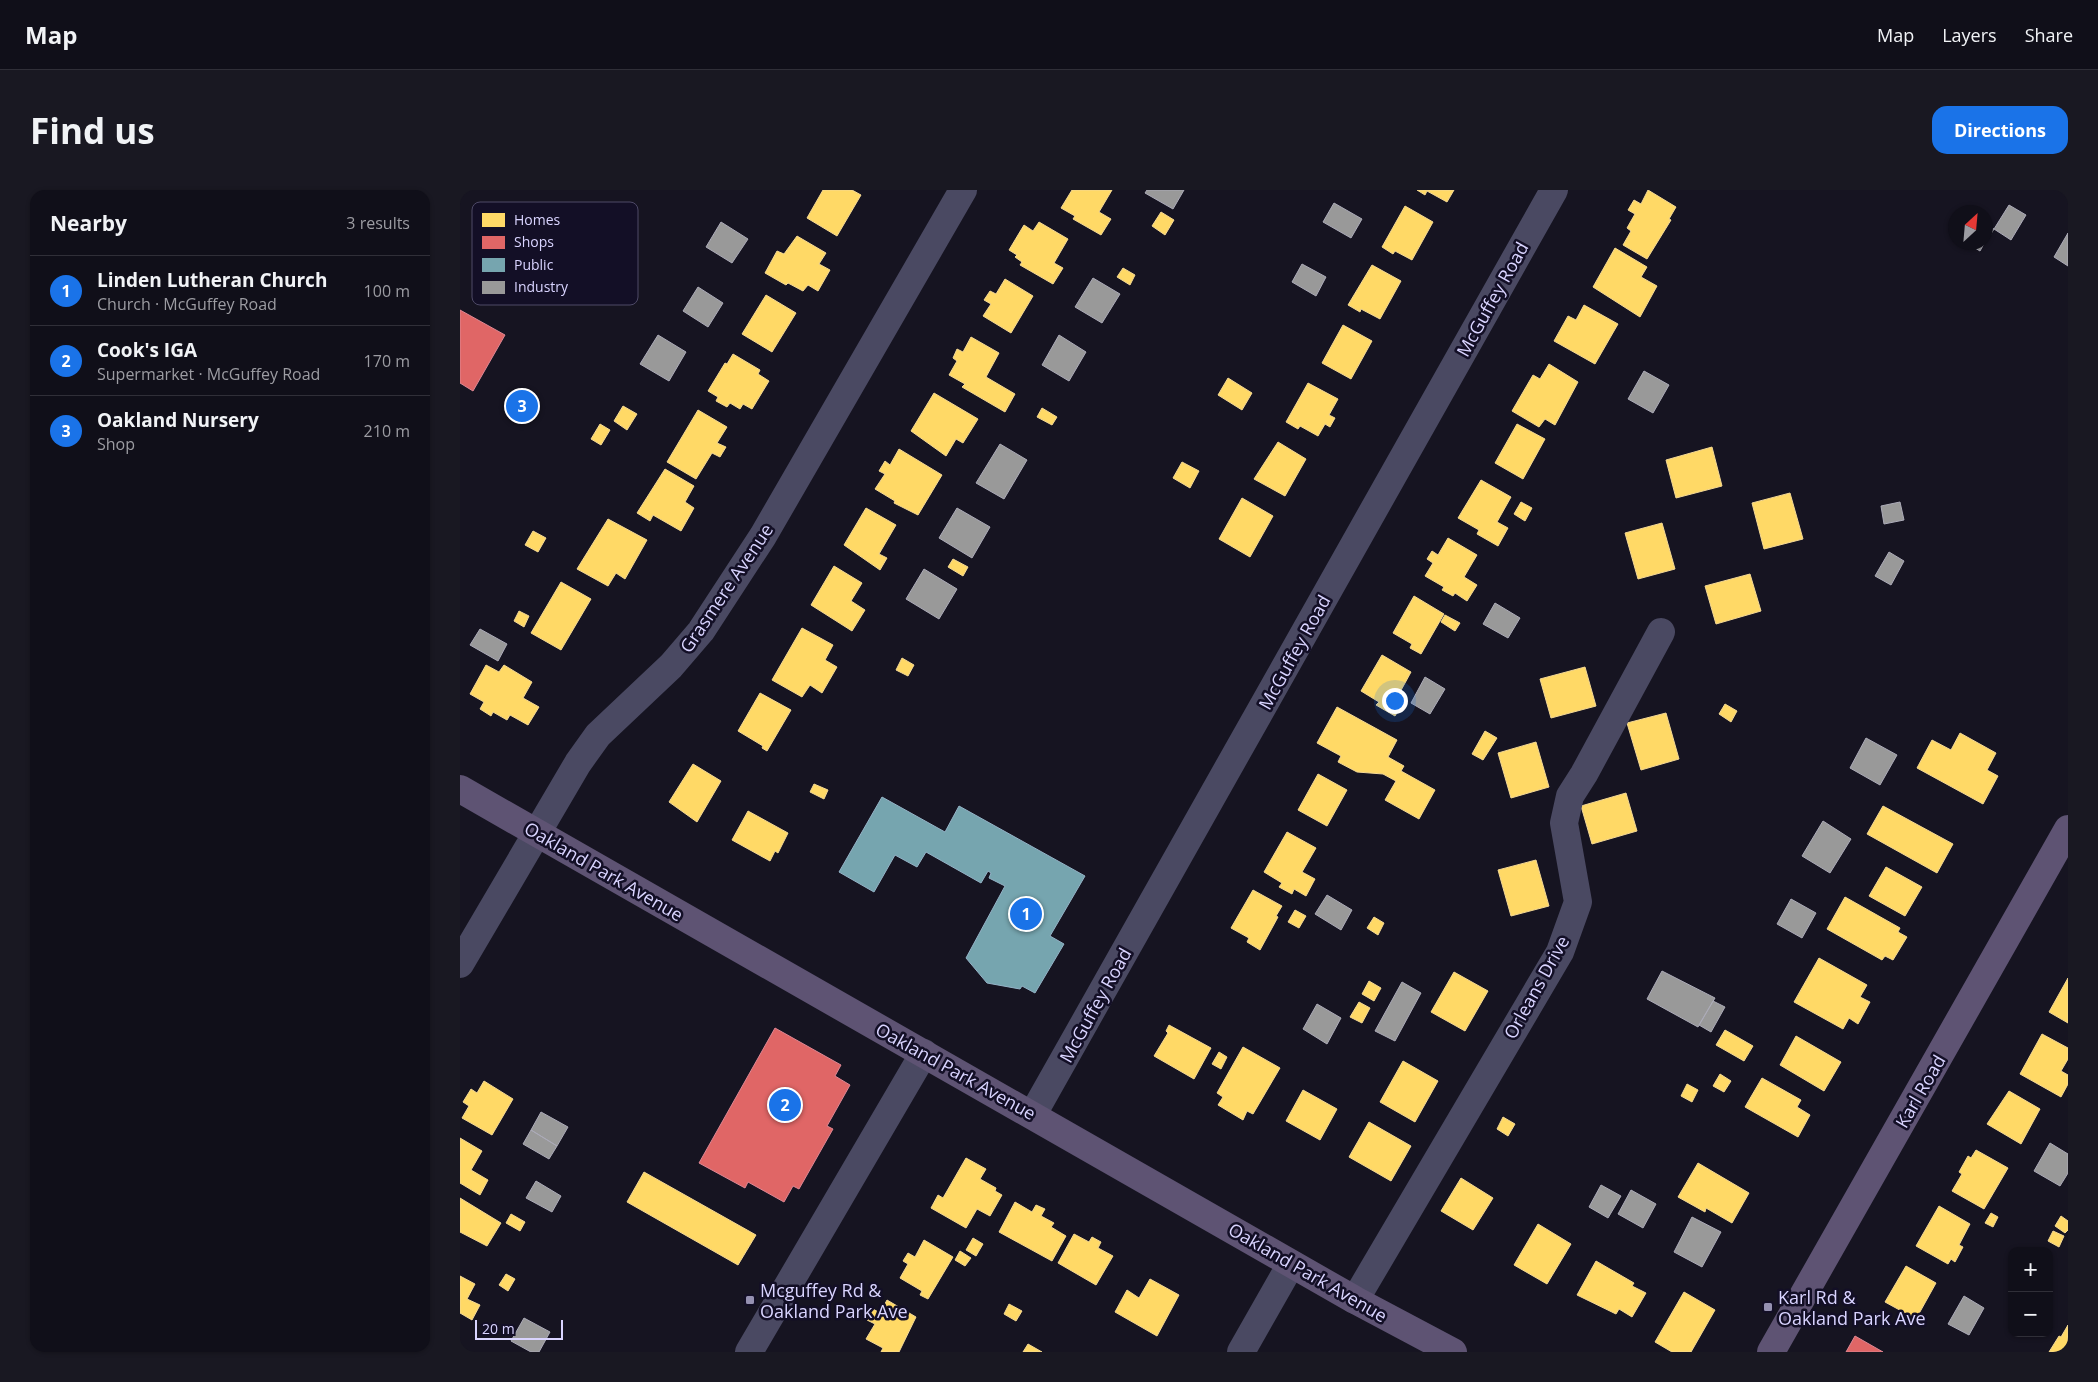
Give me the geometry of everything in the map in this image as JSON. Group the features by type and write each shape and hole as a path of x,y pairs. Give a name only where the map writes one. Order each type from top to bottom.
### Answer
{"main road":[{"name":"Oakland Park Avenue","path":"460,789 924,1054 1033,1114 1291,1264 1453,1352"},
{"name":"Karl Road","path":"1771,1352 2068,829"}],"street":[{"name":"Grasmere Avenue","path":"460,964 578,763 598,735 671,666 706,623 763,536 963,190"},
{"name":"McGuffey Road","path":"1033,1114 1554,190"},
{"name":"Orleans Drive","path":"1355,1300 1560,952 1578,902 1564,822 1570,796 1584,774 1661,632"},
{"path":"749,1352 924,1054"},
{"path":"1242,1352 1291,1264"}],"building: Homes":[{"path":"823,190 852,190 861,195 837,236 807,218"},
{"path":"1072,190 1112,190 1099,212 1111,219 1101,235 1073,219 1075,216 1061,208"},
{"path":"1417,190 1454,190 1447,202 1427,191 1425,195"},
{"path":"1648,190 1676,207 1669,219 1671,220 1647,259 1623,245 1631,231 1627,228 1635,214 1628,210 1634,200 1641,204"},
{"path":"1405,206 1433,222 1412,260 1395,251 1393,254 1382,247"},
{"path":"1161,212 1174,220 1165,235 1152,226"},
{"path":"1039,222 1068,239 1054,263 1063,268 1053,284 1020,265 1022,262 1015,257 1017,255 1009,250 1024,225 1033,231"},
{"path":"797,236 826,253 819,264 830,270 818,291 808,285 803,291 788,283 786,285 765,273 777,251 784,254"},
{"path":"1615,248 1647,267 1641,277 1657,286 1640,317 1593,287"},
{"path":"1372,265 1401,281 1380,319 1361,309 1360,312 1348,305"},
{"path":"1123,268 1135,275 1130,285 1117,277"},
{"path":"1005,279 1033,296 1011,333 983,316 991,304 984,300 990,291 996,294"},
{"path":"766,295 796,313 772,352 742,334"},
{"path":"1584,305 1618,324 1595,364 1554,341 1568,316 1576,320"},
{"path":"1343,325 1372,341 1351,379 1322,363"},
{"path":"971,337 999,353 986,377 1015,394 1005,412 962,387 965,384 949,375 957,361 953,358 957,349 963,352"},
{"path":"733,354 760,370 758,374 769,381 752,409 743,404 740,409 730,403 727,407 716,401 718,397 708,391 725,363 727,364"},
{"path":"1549,364 1578,382 1555,425 1545,419 1539,427 1512,411 1533,375 1540,379"},
{"path":"1228,378 1252,393 1242,410 1218,395"},
{"path":"1308,383 1338,399 1329,415 1335,418 1330,427 1325,424 1318,436 1300,426 1298,429 1286,422"},
{"path":"934,393 978,419 963,443 956,439 946,456 911,431"},
{"path":"623,406 637,414 627,430 614,421"},
{"path":"1042,408 1057,417 1052,425 1037,417"},
{"path":"698,410 727,427 717,443 726,447 720,457 712,453 696,479 667,462"},
{"path":"600,424 610,430 601,445 591,439"},
{"path":"1517,424 1545,439 1523,479 1495,463"},
{"path":"1278,442 1306,459 1285,496 1254,479"},
{"path":"1712,447 1722,486 1676,498 1666,460"},
{"path":"899,449 942,475 918,515 894,503 895,501 875,489 885,474 879,471 885,461 890,465"},
{"path":"1182,462 1199,471 1190,488 1173,478"},
{"path":"665,469 694,486 685,502 694,508 681,531 653,515 650,521 637,513"},
{"path":"1481,480 1511,497 1497,522 1508,528 1498,546 1477,534 1479,530 1458,518"},
{"path":"1790,493 1803,539 1764,549 1752,503"},
{"path":"1242,498 1273,516 1250,557 1219,539"},
{"path":"1521,502 1532,508 1525,521 1514,514"},
{"path":"866,508 896,525 879,554 887,558 880,570 844,545"},
{"path":"608,519 647,540 625,579 616,573 608,586 577,569"},
{"path":"1662,523 1675,569 1638,579 1625,533"},
{"path":"533,531 546,538 538,552 525,545"},
{"path":"1448,538 1477,555 1464,577 1477,585 1467,601 1455,593 1453,596 1442,590 1444,587 1425,576 1433,563 1427,559 1432,551 1438,555"},
{"path":"953,559 968,567 963,576 948,567"},
{"path":"834,566 862,583 851,601 865,610 852,631 811,605"},
{"path":"1750,574 1761,611 1716,624 1705,586"},
{"path":"561,582 591,599 561,650 531,633"},
{"path":"1414,596 1444,614 1421,654 1410,648 1412,644 1393,633"},
{"path":"519,611 529,616 524,627 514,621"},
{"path":"1445,615 1460,623 1455,631 1441,622"},
{"path":"802,628 833,645 825,660 837,667 822,693 810,685 802,697 772,680"},
{"path":"1382,655 1411,672 1399,694 1406,698 1395,716 1376,705 1379,702 1361,691"},
{"path":"902,658 914,665 908,676 896,670"},
{"path":"486,665 499,672 504,665 532,682 523,698 539,707 528,725 510,715 507,720 493,712 491,716 480,709 484,702 470,694"},
{"path":"1585,667 1596,706 1551,718 1540,679"},
{"path":"760,693 791,710 767,751 762,748 763,746 738,731"},
{"path":"1725,704 1737,711 1731,722 1719,714"},
{"path":"1337,707 1397,740 1388,757 1404,766 1401,771 1435,790 1419,819 1385,800 1396,781 1383,774 1357,772 1338,762 1341,756 1317,743"},
{"path":"1666,713 1679,759 1641,770 1627,723"},
{"path":"1485,731 1497,738 1483,760 1472,754"},
{"path":"1960,733 1996,753 1987,770 1998,776 1983,804 1917,768 1932,740 1951,750"},
{"path":"1536,742 1549,787 1511,798 1498,753"},
{"path":"693,764 721,781 697,822 669,802"},
{"path":"1318,774 1347,790 1327,826 1298,810"},
{"path":"814,784 828,790 824,799 810,792"},
{"path":"1626,793 1637,831 1592,844 1581,806"},
{"path":"1883,806 1953,844 1937,873 1867,834"},
{"path":"748,811 788,833 778,853 775,851 770,861 732,840"},
{"path":"1287,832 1316,848 1302,872 1315,879 1306,896 1294,889 1292,894 1279,887 1282,883 1264,872"},
{"path":"1536,860 1549,906 1511,916 1498,870"},
{"path":"1886,867 1922,887 1905,916 1869,896"},
{"path":"1253,890 1282,906 1260,950 1247,942 1249,938 1231,928"},
{"path":"1845,897 1900,928 1898,932 1907,937 1893,960 1885,956 1882,960 1827,929"},
{"path":"1295,910 1306,916 1299,928 1288,922"},
{"path":"1374,917 1384,923 1378,935 1367,928"},
{"path":"1819,958 1867,985 1860,997 1870,1002 1858,1024 1849,1018 1843,1029 1794,1002"},
{"path":"1454,972 1488,991 1465,1031 1431,1012"},
{"path":"2068,978 2068,1023 2049,1012"},
{"path":"1369,981 1381,988 1374,1001 1362,994"},
{"path":"1359,1002 1370,1008 1362,1023 1350,1017"},
{"path":"1169,1025 1211,1048 1194,1079 1154,1056 1168,1033 1166,1031"},
{"path":"1725,1030 1753,1046 1744,1061 1716,1045"},
{"path":"2042,1034 2068,1048 2068,1059 2061,1071 2068,1075 2068,1084 2061,1097 2020,1074"},
{"path":"1796,1036 1841,1062 1824,1091 1780,1065"},
{"path":"1243,1047 1280,1068 1253,1114 1247,1111 1243,1120 1218,1105 1223,1097 1217,1093"},
{"path":"1219,1052 1227,1057 1221,1069 1212,1064"},
{"path":"1403,1061 1438,1081 1415,1122 1380,1102"},
{"path":"1720,1074 1731,1081 1724,1092 1713,1086"},
{"path":"1762,1078 1801,1100 1797,1107 1810,1115 1798,1137 1745,1107"},
{"path":"484,1081 513,1099 492,1135 462,1118 469,1106 463,1102 471,1089 477,1093"},
{"path":"1687,1084 1698,1090 1692,1102 1681,1096"},
{"path":"1303,1090 1337,1109 1320,1140 1286,1121"},
{"path":"2009,1091 2040,1109 2021,1144 1987,1124"},
{"path":"1503,1117 1515,1124 1508,1136 1497,1129"},
{"path":"1369,1122 1411,1146 1391,1181 1349,1157"},
{"path":"460,1138 482,1151 471,1170 488,1180 480,1195 460,1183"},
{"path":"1976,1150 2008,1168 1984,1209 1952,1191 1962,1174 1959,1172 1968,1156 1971,1158"},
{"path":"966,1158 986,1169 980,1179 996,1188 995,1191 1002,1195 990,1216 977,1209 966,1228 931,1208 938,1195 943,1198"},
{"path":"1698,1163 1749,1193 1732,1223 1706,1208 1705,1212 1678,1197"},
{"path":"644,1172 756,1235 738,1265 627,1202"},
{"path":"1461,1178 1493,1198 1473,1230 1441,1211"},
{"path":"460,1198 501,1223 487,1246 460,1232"},
{"path":"1015,1202 1032,1212 1036,1205 1045,1209 1041,1216 1054,1223 1051,1227 1066,1236 1052,1261 999,1232"},
{"path":"1939,1206 1970,1224 1959,1245 1963,1247 1955,1262 1951,1259 1948,1264 1916,1246"},
{"path":"1991,1213 1998,1217 1993,1227 1985,1223"},
{"path":"511,1214 525,1222 520,1231 506,1223"},
{"path":"2061,1216 2068,1221 2068,1230 2065,1233 2055,1226"},
{"path":"1538,1224 1571,1244 1547,1284 1514,1265"},
{"path":"2053,1231 2064,1236 2059,1247 2048,1241"},
{"path":"1074,1234 1089,1242 1092,1237 1101,1242 1098,1248 1113,1256 1096,1285 1058,1263"},
{"path":"973,1238 983,1244 976,1256 966,1250"},
{"path":"924,1240 953,1257 928,1299 920,1295 922,1291 900,1278 908,1264 903,1261 908,1253 915,1257"},
{"path":"960,1251 971,1258 965,1266 955,1260"},
{"path":"1596,1261 1634,1283 1632,1286 1646,1293 1632,1317 1619,1309 1616,1314 1577,1295"},
{"path":"1906,1266 1936,1283 1916,1319 1885,1302"},
{"path":"506,1274 515,1279 508,1291 499,1285"},
{"path":"460,1276 475,1284 467,1299 480,1305 472,1320 460,1313"},
{"path":"1150,1279 1179,1295 1157,1336 1115,1312 1127,1290 1139,1298"},
{"path":"1684,1292 1715,1310 1691,1352 1672,1352 1655,1342"},
{"path":"887,1300 916,1317 899,1352 881,1352 883,1348 866,1339 875,1324 867,1320 873,1309 880,1313"},
{"path":"1009,1304 1022,1311 1016,1321 1004,1314"},
{"path":"2068,1325 2068,1352 2049,1352 2059,1336 2061,1337"},
{"path":"1028,1344 1042,1352 1023,1352"}],"building: Shops":[{"path":"460,310 505,335 473,391 460,383"},
{"path":"775,1028 841,1065 835,1076 850,1085 827,1126 833,1129 799,1189 793,1186 784,1202 748,1182 745,1188 699,1163"},
{"path":"1855,1336 1883,1352 1846,1352"}],"building: Public":[{"path":"882,797 945,832 959,806 1085,876 1050,936 1064,944 1035,993 1022,986 1020,989 987,983 966,958 1005,886 989,878 991,873 988,871 981,883 926,852 917,867 895,855 874,892 839,872"}],"building: Industry":[{"path":"1147,190 1184,190 1173,209 1145,193"},
{"path":"1334,203 1362,219 1351,238 1323,222"},
{"path":"2009,205 2026,215 2011,240 1994,229"},
{"path":"721,222 748,239 732,263 706,247"},
{"path":"2068,233 2068,266 2054,257"},
{"path":"1302,264 1326,277 1316,296 1292,282"},
{"path":"1093,278 1120,294 1102,323 1075,307"},
{"path":"698,287 723,303 708,327 683,311"},
{"path":"658,335 686,352 669,381 640,364"},
{"path":"1059,335 1086,352 1069,381 1042,365"},
{"path":"1644,371 1669,385 1653,413 1628,399"},
{"path":"1000,444 1027,460 1004,499 976,483"},
{"path":"1900,502 1904,520 1884,524 1881,506"},
{"path":"957,508 990,527 972,558 939,538"},
{"path":"1889,552 1904,561 1891,585 1875,576"},
{"path":"924,569 957,589 939,619 906,599"},
{"path":"1495,603 1520,618 1508,638 1483,624"},
{"path":"480,629 507,644 498,661 470,645"},
{"path":"1425,677 1445,689 1430,714 1411,703"},
{"path":"1866,738 1897,755 1880,785 1850,768"},
{"path":"1823,821 1851,839 1830,873 1802,856"},
{"path":"1327,895 1352,910 1341,930 1315,914"},
{"path":"1791,899 1816,913 1802,938 1777,924"},
{"path":"1662,971 1715,998 1698,1027 1647,999"},
{"path":"1402,982 1421,993 1395,1041 1375,1031"},
{"path":"1713,1001 1725,1007 1711,1032 1699,1025"},
{"path":"1317,1004 1341,1018 1327,1044 1303,1029"},
{"path":"541,1112 568,1127 557,1146 531,1130"},
{"path":"531,1130 557,1146 549,1159 523,1144"},
{"path":"2050,1143 2068,1154 2068,1173 2060,1186 2034,1171"},
{"path":"536,1181 561,1196 552,1212 526,1198"},
{"path":"1601,1185 1621,1196 1608,1218 1589,1207"},
{"path":"1631,1190 1656,1204 1643,1228 1618,1214"},
{"path":"1692,1217 1721,1232 1702,1267 1674,1252"},
{"path":"1964,1296 1984,1308 1969,1335 1948,1324"},
{"path":"524,1318 550,1332 539,1352 531,1352 511,1341"}],"place":[{"name":"Oakland Nursery","path":"522,406"},
{"name":"Linden Lutheran Church","path":"1026,914"},
{"name":"Cook's IGA","path":"785,1105"},
{"name":"Mcguffey Rd & Oakland Park Ave","path":"750,1300"},
{"name":"Karl Rd & Oakland Park Ave","path":"1768,1307"}]}
